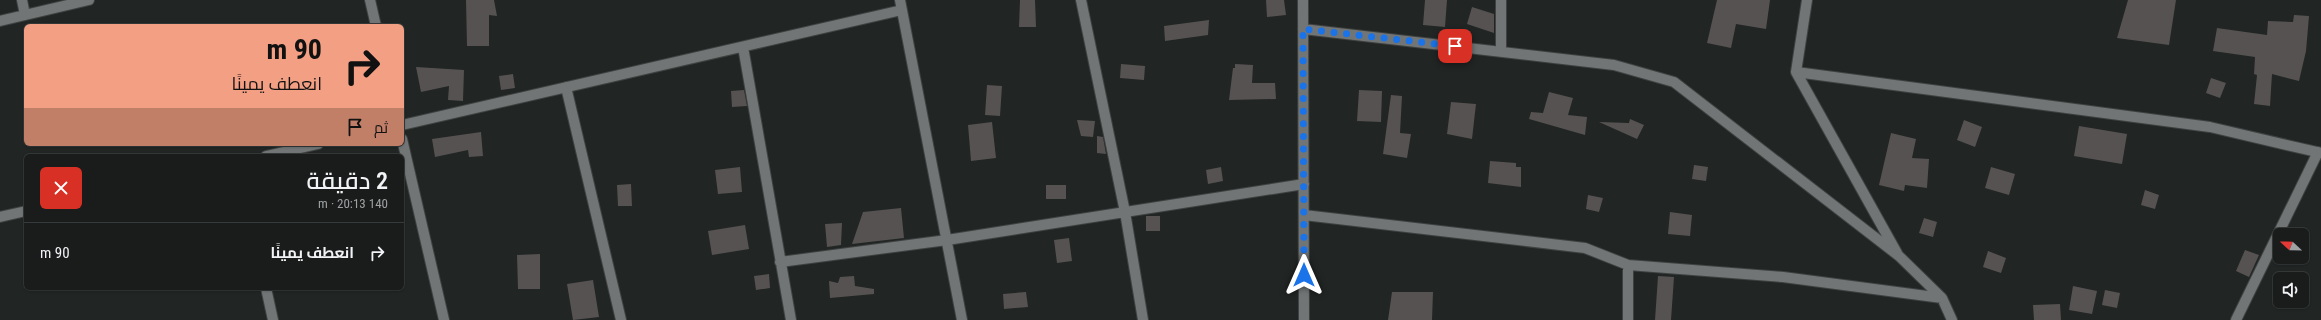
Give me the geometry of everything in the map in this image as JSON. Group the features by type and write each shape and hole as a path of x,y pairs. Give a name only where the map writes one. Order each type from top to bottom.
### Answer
{"street":[{"path":"22,0 25,15"},
{"path":"0,21 89,0"},
{"path":"370,0 376,24"},
{"path":"1081,0 1125,212 1143,320"},
{"path":"1303,0 1304,320"},
{"path":"1501,0 1501,52"},
{"path":"1807,0 1796,72 1899,256"},
{"path":"404,125 742,47 901,5 962,320"},
{"path":"1303,29 1614,65 1674,82 1899,256 1942,298 1952,320"},
{"path":"742,47 791,320"},
{"path":"1796,72 2210,127 2319,152 2236,320"},
{"path":"566,87 621,320"},
{"path":"275,154 309,146"},
{"path":"404,146 444,320"},
{"path":"780,262 947,240 1304,184"},
{"path":"0,217 24,211"},
{"path":"1304,215 1585,248 1628,265 1783,277 1942,298"},
{"path":"1628,265 1628,320"},
{"path":"266,290 273,320"}],"building":[{"path":"466,0 494,0 497,16 489,15 489,46 467,46"},
{"path":"1020,0 1035,0 1036,27 1019,27"},
{"path":"1266,0 1284,0 1286,15 1267,17"},
{"path":"1425,0 1447,0 1445,27 1423,25"},
{"path":"1717,0 1770,0 1766,29 1736,24 1731,48 1707,43"},
{"path":"2128,0 2176,0 2169,45 2117,38"},
{"path":"1472,7 1494,14 1494,33 1467,24"},
{"path":"2294,15 2309,16 2306,51 2299,81 2272,74 2270,106 2254,104 2257,75 2254,74 2255,57 2213,51 2217,28 2267,35 2268,21 2293,22"},
{"path":"1209,20 1208,35 1165,41 1164,26"},
{"path":"1121,64 1145,66 1144,80 1120,78"},
{"path":"1235,64 1253,65 1252,83 1275,83 1276,99 1229,100 1233,68 1235,68"},
{"path":"416,67 464,70 463,101 448,100 449,86 421,92"},
{"path":"513,74 515,88 501,90 499,76"},
{"path":"2211,78 2226,83 2220,98 2206,93"},
{"path":"987,85 1002,86 1000,116 985,115"},
{"path":"744,90 747,106 732,107 731,91"},
{"path":"1359,90 1382,91 1381,122 1357,121"},
{"path":"1549,92 1573,98 1568,115 1587,117 1585,135 1529,119 1531,112 1543,113"},
{"path":"1391,95 1402,96 1400,133 1411,134 1407,158 1383,154"},
{"path":"1451,102 1476,104 1472,139 1447,134"},
{"path":"1630,119 1644,125 1637,139 1599,122 1629,123"},
{"path":"1077,120 1095,121 1093,137 1081,136"},
{"path":"1964,120 1982,127 1975,147 1957,140"},
{"path":"992,122 996,158 971,161 968,125"},
{"path":"2079,126 2127,134 2122,164 2074,156"},
{"path":"481,132 483,156 469,157 468,150 435,157 432,139"},
{"path":"1891,133 1916,139 1912,158 1929,159 1927,188 1905,185 1904,191 1879,185"},
{"path":"1097,136 1103,137 1106,154 1097,153"},
{"path":"1490,161 1516,163 1516,167 1521,167 1521,187 1488,183"},
{"path":"1694,165 1708,167 1706,181 1692,179"},
{"path":"740,167 742,192 718,194 715,170"},
{"path":"1221,167 1223,181 1208,184 1206,170"},
{"path":"1991,167 2015,174 2009,195 1985,188"},
{"path":"631,184 632,206 618,206 617,185"},
{"path":"1046,185 1066,185 1066,199 1046,199"},
{"path":"2145,190 2159,195 2155,209 2141,205"},
{"path":"1588,195 1603,198 1599,212 1586,209"},
{"path":"901,208 904,238 852,244 863,212"},
{"path":"1670,212 1692,215 1690,236 1668,234"},
{"path":"1146,216 1160,216 1160,231 1146,231"},
{"path":"1924,218 1937,222 1933,237 1919,233"},
{"path":"842,223 841,245 827,247 825,224"},
{"path":"745,225 749,249 712,255 708,231"},
{"path":"1069,238 1072,261 1057,263 1054,240"},
{"path":"2245,250 2259,255 2249,277 2236,271"},
{"path":"1988,251 2006,258 2001,273 1983,267"},
{"path":"540,254 540,289 518,289 517,255"},
{"path":"769,274 770,288 756,290 754,276"},
{"path":"854,276 855,286 874,289 874,294 830,298 829,281 838,283 840,277"},
{"path":"1658,276 1674,277 1671,320 1655,320"},
{"path":"593,280 599,317 573,320 567,284"},
{"path":"2073,286 2097,291 2092,314 2069,310"},
{"path":"2105,290 2120,293 2117,308 2102,305"},
{"path":"1026,292 1028,307 1004,309 1003,294"},
{"path":"1392,292 1433,292 1432,320 1388,320"},
{"path":"2060,304 2061,320 2034,320 2033,305"}],"route":[{"path":"1304,275 1303,29 1455,46"}]}
